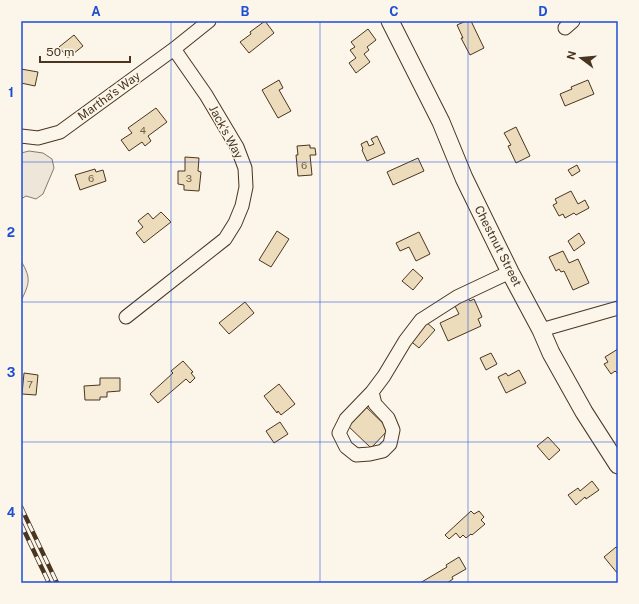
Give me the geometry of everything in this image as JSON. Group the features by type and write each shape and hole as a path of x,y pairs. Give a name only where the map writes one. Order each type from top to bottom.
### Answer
{"main road":[{"name":"Chestnut Street","path":"390,21 441,122 464,178 510,272 541,330 551,353 584,412 618,465"}],"street":[{"name":"Martha's Way","path":"21,136 38,138 60,132 174,49 209,21"},
{"name":"Jack's Way","path":"126,317 225,239 238,218 246,188 245,168 237,147 206,95 174,49"},
{"path":"372,392 375,404 388,418 393,430 390,444 383,451 356,455 346,447 339,433 346,419 372,392 384,376 405,341 421,320 457,297 510,272"},
{"path":"541,330 618,308"}],"shaded area":[{"path":"29,151 43,153 52,159 54,168 43,194 36,199 26,196 21,199 21,153"},
{"path":"21,261 27,272 28,281 21,301"}],"building":[{"path":"265,21 274,33 249,53 240,42 251,34 250,32"},
{"path":"466,21 471,21 484,48 470,55 461,38 463,38 457,25"},
{"path":"368,29 376,40 367,47 369,50 364,54 370,62 356,73 349,63 356,58 350,50 355,47 351,42"},
{"path":"74,35 83,46 68,58 59,47"},
{"path":"21,69 38,72 35,86 21,83"},
{"path":"279,80 283,88 279,90 291,111 278,118 262,90"},
{"path":"588,80 594,94 565,106 560,94 572,89 571,87"},
{"path":"156,108 167,122 148,136 151,141 145,146 142,142 129,151 121,140 132,133 128,128"},
{"path":"516,127 530,156 516,163 508,146 511,145 504,133"},
{"path":"377,136 385,153 367,161 361,144 367,141 369,146 374,144 371,139"},
{"path":"310,145 310,148 315,148 316,155 310,155 312,175 298,176 296,155 298,155 297,146"},
{"path":"185,157 199,158 198,171 201,172 199,191 184,190 184,185 178,184 178,171 185,171"},
{"path":"418,158 424,171 393,185 387,172"},
{"path":"577,165 580,171 572,176 568,170"},
{"path":"95,169 96,172 103,170 106,181 80,190 75,175"},
{"path":"571,191 578,204 585,200 589,208 576,215 574,213 565,218 563,214 559,216 553,205 557,203 555,199"},
{"path":"161,212 171,222 144,243 136,233 143,227 138,221 148,213 153,219"},
{"path":"277,231 289,239 271,267 259,260"},
{"path":"419,232 430,254 416,261 409,247 400,251 396,243"},
{"path":"579,233 585,243 574,251 568,241"},
{"path":"563,251 569,263 578,259 589,283 573,290 564,271 561,272 559,269 556,271 549,257"},
{"path":"413,269 423,278 413,290 402,281"},
{"path":"468,298 470,301 474,299 482,317 478,319 481,326 448,341 440,323 459,314 454,304"},
{"path":"245,302 254,313 229,334 219,323"},
{"path":"425,321 435,330 419,348 408,339"},
{"path":"618,349 618,374 615,371 611,374 604,364 608,362 605,357"},
{"path":"491,353 497,364 486,370 480,358"},
{"path":"183,361 193,372 191,373 195,378 190,383 186,379 158,403 150,394 173,373 171,371"},
{"path":"519,370 526,383 506,393 498,377 506,373 508,376"},
{"path":"24,373 38,375 36,395 22,394"},
{"path":"100,378 120,378 120,391 107,392 107,397 100,397 100,400 85,400 84,386 100,385"},
{"path":"279,384 295,404 281,415 278,411 277,413 264,396"},
{"path":"364,405 389,429 371,448 346,424"},
{"path":"280,422 288,434 274,443 266,431"},
{"path":"548,437 560,450 549,460 537,446"},
{"path":"592,481 599,490 586,499 585,497 576,505 568,495 578,488 580,491"},
{"path":"471,511 474,514 479,511 484,517 481,520 485,524 466,538 463,535 460,538 456,533 449,539 445,535"},
{"path":"616,547 618,549 618,574 604,557"},
{"path":"459,557 466,569 452,577 453,579 447,583 420,583 447,567 446,565"}],"railway":[{"path":"21,507 57,583"},
{"path":"21,524 49,583"}]}
